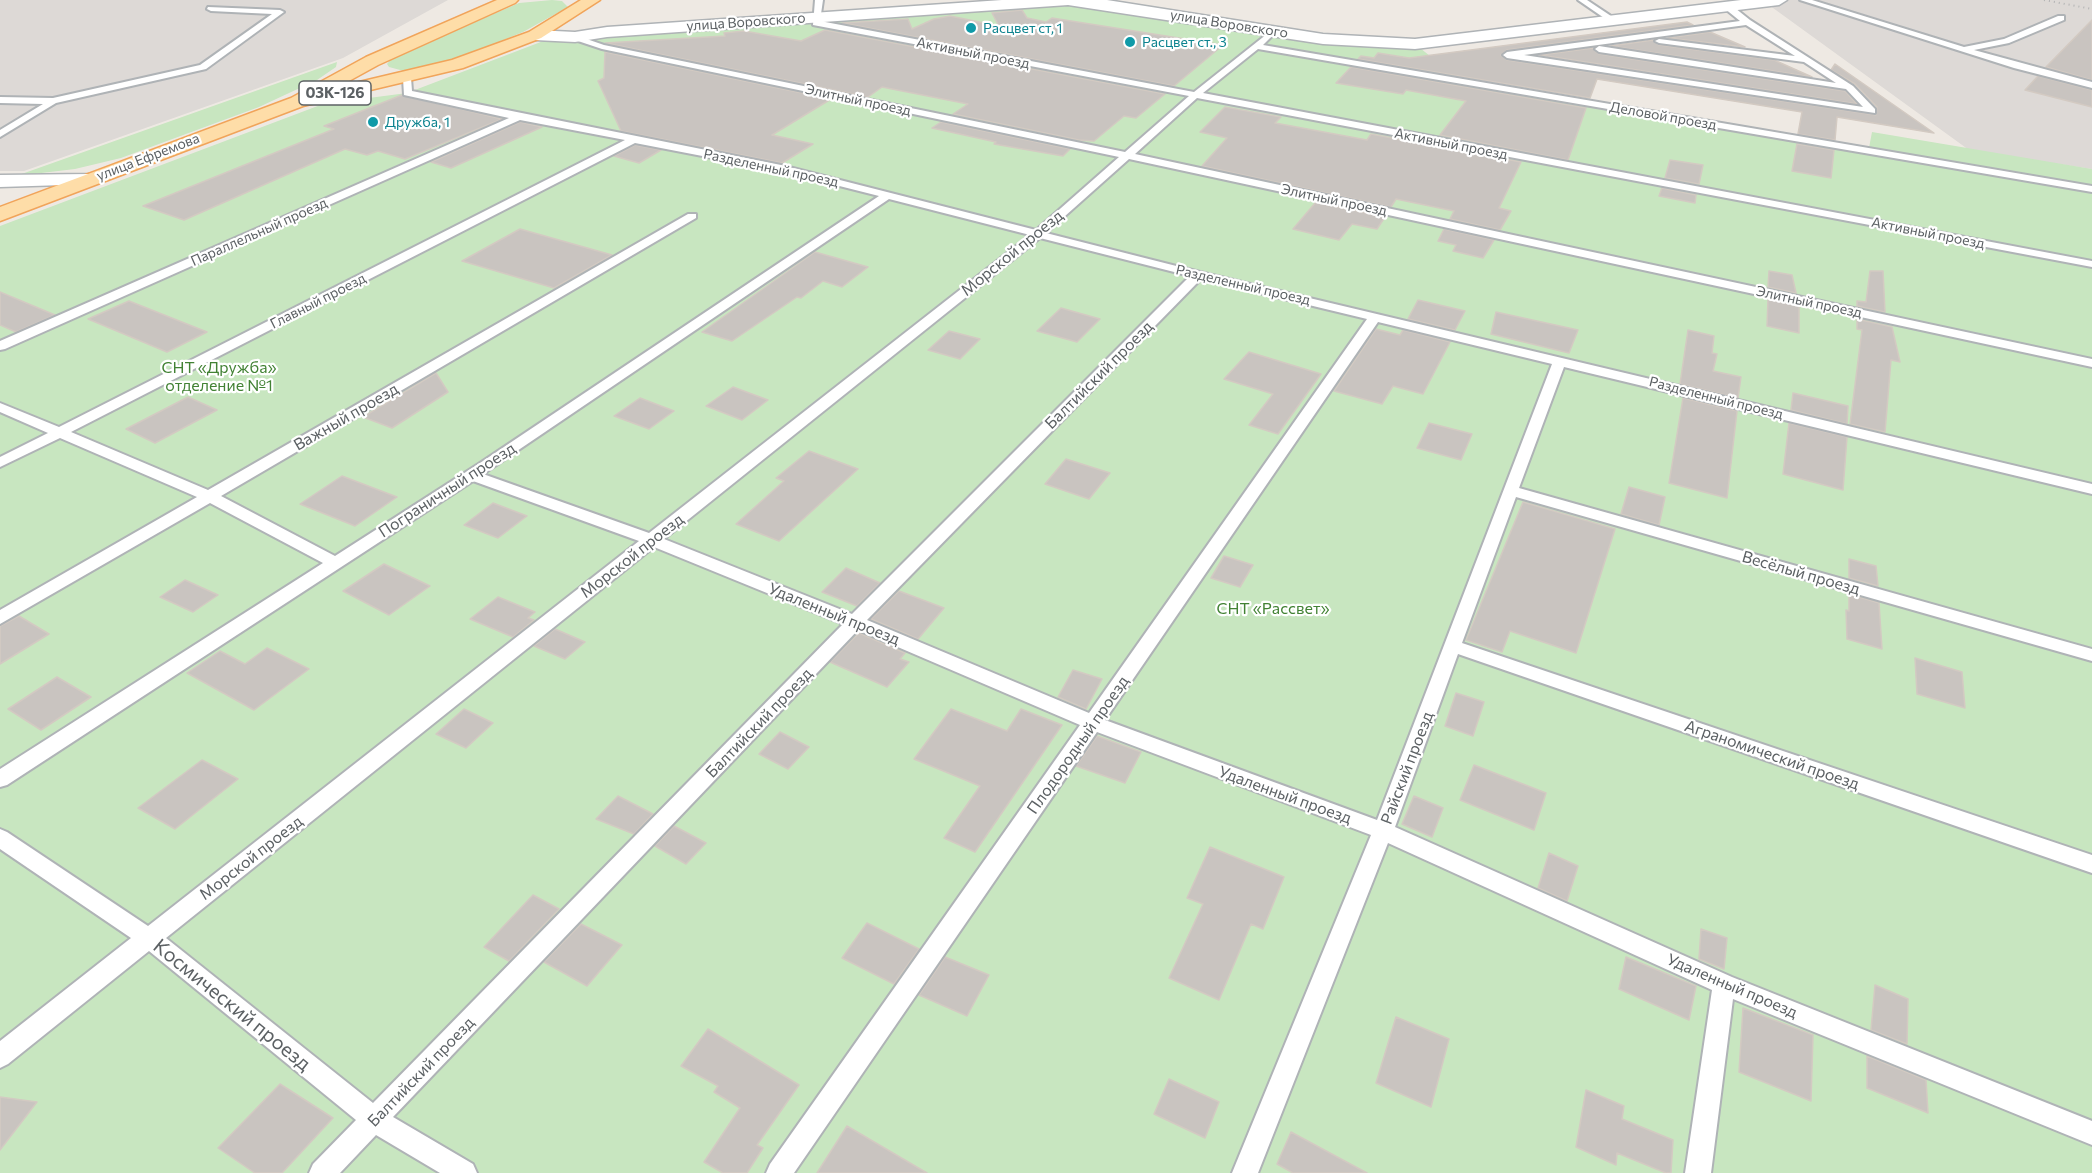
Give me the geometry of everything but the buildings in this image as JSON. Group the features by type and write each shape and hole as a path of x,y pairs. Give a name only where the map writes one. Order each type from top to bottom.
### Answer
{"main road":[{"name":"улица Ефремова","path":"0,214 297,102 372,61 512,1"},
{"name":"улица Ефремова","path":"297,102 457,64 535,35 582,2"},
{"name":"03К-126","path":"372,61 380,69 414,76"}],"street":[{"name":"улица Воровского","path":"535,35 576,38 607,32 1068,0 1112,5 1272,32 1367,43 1415,44 1779,0"},
{"path":"0,181 90,180"}],"lane":[{"path":"816,17 819,0"},
{"path":"1582,0 1612,20"},
{"path":"1804,0 1962,50 2092,85"},
{"path":"1727,6 1747,22 1850,88 1872,111 1507,55 1747,22"},
{"path":"0,100 53,101 202,67 280,12 211,9"},
{"name":"Активный проезд","path":"816,17 816,23 2092,264"},
{"path":"1962,50 2007,41 2061,18"},
{"path":"1256,46 1272,32"},
{"name":"Элитный проезд","path":"576,38 602,48 1126,155 2092,363"},
{"path":"1640,38 1810,61"},
{"name":"Морской проезд","path":"0,1056 1038,234 1194,96 1256,46"},
{"name":"Деловой проезд","path":"1256,46 2092,189"},
{"path":"1580,46 1850,88"},
{"name":"Разделенный проезд","path":"414,76 407,93 781,168 1198,275 2092,489"},
{"path":"0,134 53,101"},
{"name":"Параллельный проезд","path":"0,346 519,117"},
{"name":"Главный проезд","path":"0,463 635,139"},
{"name":"Пограничный проезд","path":"0,779 471,475 889,194"},
{"name":"Важный проезд","path":"0,618 692,216"},
{"name":"Балтийский проезд","path":"322,1173 855,622 1198,275"},
{"name":"Плодородный проезд","path":"779,1173 1376,316"},
{"name":"Райский проезд","path":"1245,1173 1383,831 1560,360"},
{"path":"0,407 208,496 334,562"},
{"name":"Удаленный проезд","path":"471,475 652,540 855,622 1093,723 1383,831 1724,984 2092,1133"},
{"name":"Весёлый проезд","path":"1511,491 2092,655"},
{"name":"Аграномический проезд","path":"1453,646 2092,864"},
{"name":"Космический проезд","path":"0,838 150,939 375,1120 464,1173"},
{"path":"1698,1173 1724,984"}],"shaded area":[{"path":"0,0 448,0 343,58 24,171 0,171"},
{"path":"1762,0 2092,0 2092,169 1969,150"}],"green space":[{"name":"СНТ «Рассвет»","path":"1068,0 1272,32 1415,44 1455,76 1869,148 1872,132 2092,169 2092,1173 0,1173 0,226 323,104 407,93 546,40"},
{"path":"562,1 568,7 523,32 454,60 404,71 389,67 387,64 392,58 519,3"},
{"path":"337,62 336,67 317,80 259,107 121,158 75,169 16,176"}],"railway":[{"path":"2044,0 2092,9"}],"place":[{"name":"Расцвет ст, 1","path":"971,28"},
{"name":"Расцвет ст., 3","path":"1130,42"},
{"name":"Дружба, 1","path":"373,122"}],"park label":[{"name":"СНТ «Дружба» отделение №1","path":"219,377"}]}
